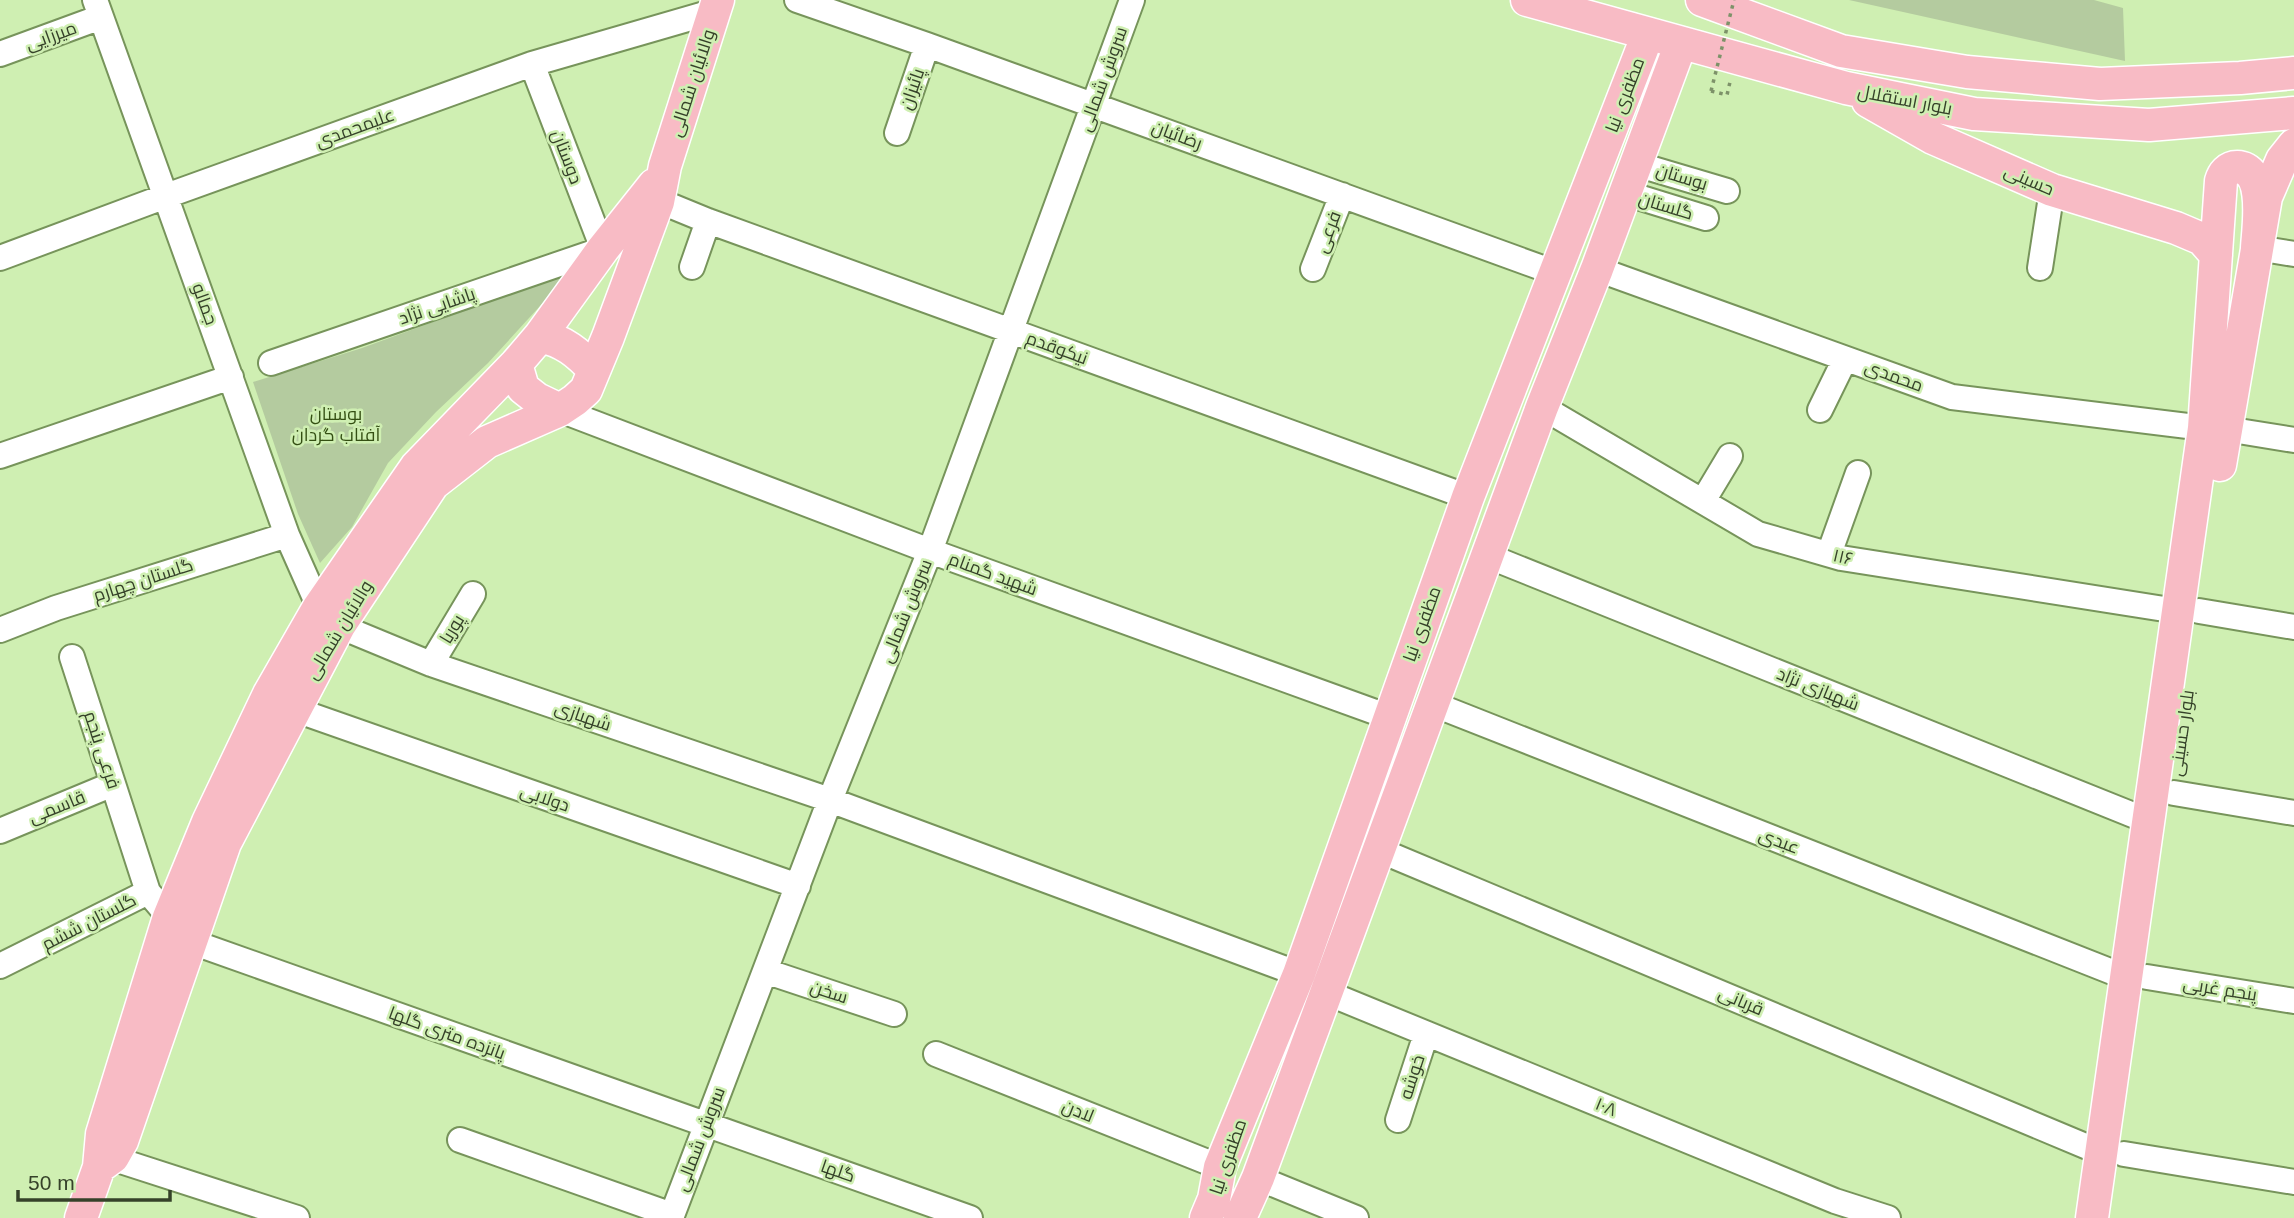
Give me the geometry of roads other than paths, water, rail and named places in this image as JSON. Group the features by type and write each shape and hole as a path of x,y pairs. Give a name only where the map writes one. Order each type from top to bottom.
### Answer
{"main road":[{"name":"بلوار استقلال","path":"1527,0 1846,88 1974,114 2149,125 2294,113"},
{"name":"بلوار استقلال","path":"1718,1 1841,51 1967,72 2100,84 2294,73"},
{"name":"والائیان شمالی","path":"104,1159 102,1134 169,917 208,822 269,694 433,484 487,442 559,410 586,390 665,166 716,5"},
{"name":"مظفری نیا","path":"1206,1218 1214,1199 1220,1167 1299,974 1468,497 1648,34"},
{"name":"مظفری نیا","path":"1240,1218 1258,1178 1542,407 1597,269 1681,43"},
{"path":"1624,98 1648,79 1657,84 1661,96"},
{"path":"2147,83 2149,125"},
{"name":"حسینی","path":"1846,88 1933,138 2052,191 2176,228 2202,239 2216,255"},
{"path":"2257,248 2266,197 2282,160 2294,145"},
{"name":"بلوار حسینی","path":"2114,1218 2113,1153 2136,977 2148,821 2188,611 2215,428 2257,248 2258,187 2245,169 2236,167 2228,169 2221,181 2216,255 2215,428"},
{"name":"والائیان شمالی","path":"81,1218 104,1159 122,1141 225,842 293,709 329,616 416,467 516,364 540,336 603,249 652,199"},
{"path":"540,336 558,340 578,352 594,370"},
{"path":"516,364 523,388 559,410"},
{"name":"بلوار حسینی","path":"2136,977 2174,793 2188,611"},
{"name":"بلوار حسینی","path":"2092,1218 2113,1153"},
{"path":"1196,1218 1220,1167"},
{"path":"1246,1218 1258,1178"}],"street":[{"name":"رضائیان","path":"797,0 1556,273"},
{"name":"سروش شمالی","path":"671,1217 830,800 930,551 1132,0"},
{"name":"علیمحمدی","path":"0,258 532,64 716,5"},
{"name":"میرزایی","path":"0,54 98,9"},
{"name":"جمالو","path":"98,9 288,534 329,616"},
{"name":"پائیزان","path":"897,134 927,45"},
{"name":"دوستان","path":"532,64 603,249"},
{"name":"بوستان","path":"1636,164 1727,191"},
{"path":"2040,268 2052,191"},
{"name":"گلستان","path":"1625,193 1706,218"},
{"name":"فرعی","path":"1313,269 1342,195"},
{"name":"نیکوقدم","path":"652,199 1468,497"},
{"path":"692,267 708,221"},
{"path":"2257,248 2294,254"},
{"name":"پاشایی نژاد","path":"271,363 603,249"},
{"name":"محمدی","path":"1597,269 1952,397 2294,440"},
{"path":"1820,410 1845,359"},
{"path":"0,456 231,377"},
{"name":"۱۱۶","path":"1542,407 1758,534 1829,554 2294,627"},
{"name":"شهید گمنام","path":"559,410 930,551 1389,717"},
{"path":"1703,501 1730,456"},
{"path":"1829,554 1857,473"},
{"name":"گلستان چهارم","path":"0,630 56,608 288,534"},
{"name":"شهبازی نژاد","path":"1488,556 2148,821"},
{"name":"پوریا","path":"431,664 473,594"},
{"name":"شهبازی","path":"329,616 431,664 830,800 1299,974"},
{"name":"فرعی پنجم","path":"72,657 148,892"},
{"name":"عبدی","path":"1433,704 2136,977"},
{"name":"دولابی","path":"293,709 798,886"},
{"name":"قاسمی","path":"0,831 113,784"},
{"path":"2174,793 2294,813"},
{"name":"قربانی","path":"1379,850 2113,1153 2294,1182"},
{"name":"گلستان ششم","path":"0,966 148,892 169,917"},
{"name":"پانزده متری گلها","path":"190,941 705,1124"},
{"name":"سخن","path":"765,971 894,1014"},
{"name":"پنجم غربی","path":"2136,977 2294,1001"},
{"name":"۱۰۸","path":"1325,992 1835,1202 1888,1218"},
{"name":"خوشه","path":"1398,1120 1426,1034"},
{"name":"لادن","path":"936,1054 1220,1167"},
{"name":"گلها","path":"705,1124 970,1218"},
{"path":"460,1140 671,1217"},
{"path":"104,1159 297,1218"},
{"path":"1258,1178 1356,1218"}],"park label":[{"name":"بوستان آفتاب گردان","path":"336,424"}]}
